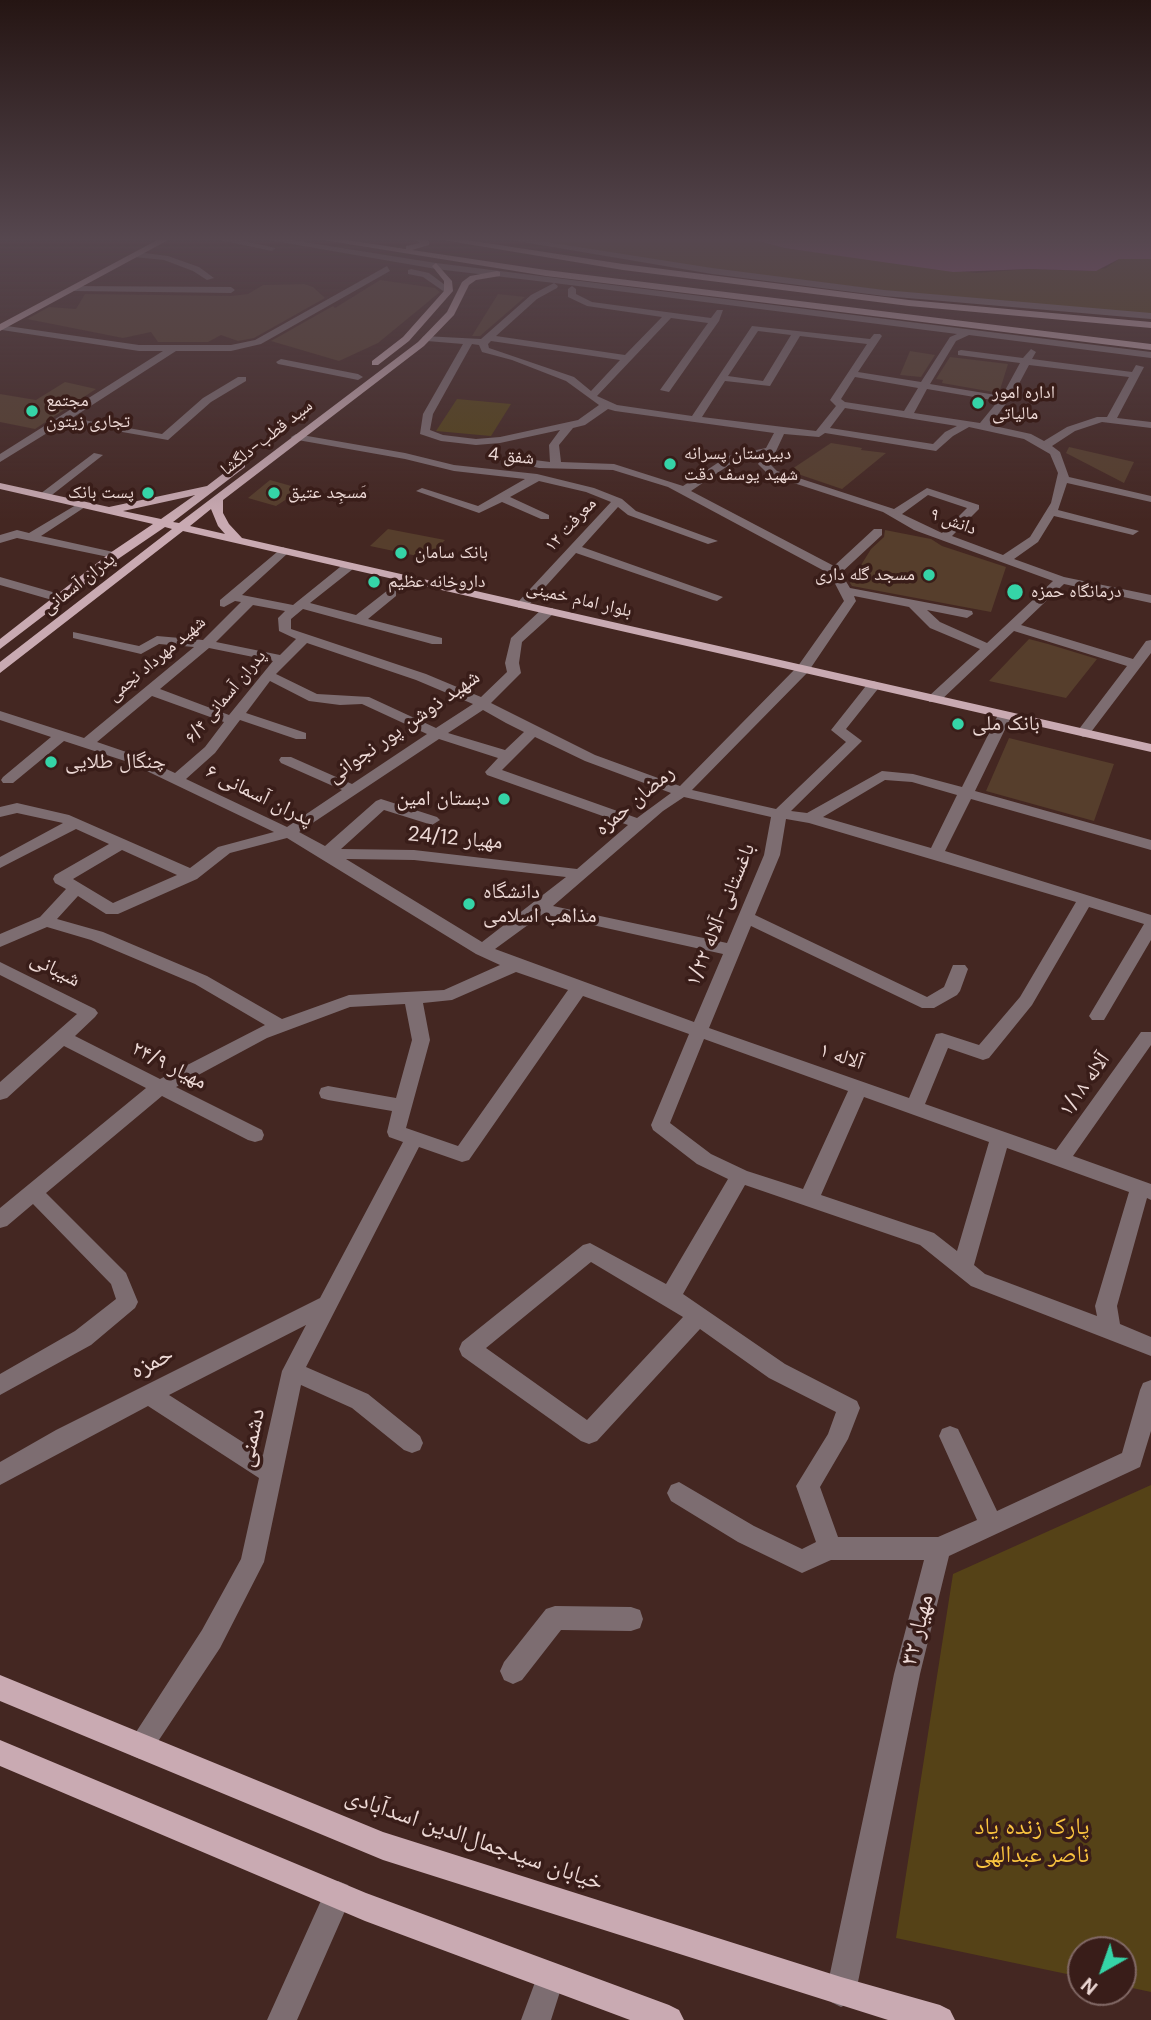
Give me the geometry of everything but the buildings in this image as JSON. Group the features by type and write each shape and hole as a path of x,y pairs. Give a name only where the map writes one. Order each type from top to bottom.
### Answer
{"main road":[{"name":"سید قطب-دلگشا","path":"163,523 358,377 412,332"},
{"name":"سید قطب-دلگشا","path":"181,527 433,332"},
{"path":"1030,332 1151,347"},
{"path":"317,408 331,411"},
{"path":"106,510 187,494 219,482"},
{"name":"بلوار امام خمینی","path":"0,486 1151,748"},
{"path":"217,498 216,513 238,540"},
{"name":"پدران آسمانی","path":"0,645 114,556 163,523"},
{"name":"پدران آسمانی","path":"0,669 181,527"},
{"name":"خیابان سیدجمال‌الدین اسدآبادی","path":"0,1688 383,1846 842,1992 940,2020"},
{"path":"0,1753 338,1895 668,2020"}],"street":[{"path":"30,332 139,348 231,348 258,342 275,332"},
{"path":"495,332 486,340 485,350 515,358 570,379 606,405 811,435 824,430 936,448 949,434 968,424"},
{"path":"592,397 654,332"},
{"path":"665,390 706,332"},
{"path":"695,419 752,332"},
{"path":"791,332 873,342"},
{"path":"879,332 835,400 842,405 1027,436 1055,452 1064,474 1056,503 1034,539 1005,559"},
{"path":"899,332 1146,364"},
{"path":"907,415 953,339 967,332"},
{"path":"970,332 1151,355"},
{"path":"722,378 766,384 797,333"},
{"path":"427,338 486,340 630,359"},
{"path":"469,341 428,414 424,432 441,438 476,442 500,440 568,428 581,423 606,405"},
{"path":"0,459 174,348"},
{"path":"983,427 1004,399 1033,349"},
{"path":"961,353 1135,375"},
{"path":"281,362 358,377"},
{"path":"1111,419 1135,375 1146,364"},
{"path":"852,374 1004,399"},
{"path":"63,419 164,438 207,400 242,379"},
{"path":"824,430 842,405"},
{"path":"1044,446 1071,429 1101,419 1151,425"},
{"path":"556,464 554,445 568,428"},
{"path":"683,491 732,458 770,451 780,431"},
{"name":"شفق 4","path":"296,437 405,456 454,468 537,477 590,490 618,501 632,513 712,541"},
{"name":"دانش ۹","path":"770,451 764,464 773,473 894,514 918,528 1061,580 1151,599"},
{"path":"44,496 98,455"},
{"path":"511,460 614,467 683,491 835,572 845,592 967,614"},
{"path":"422,491 479,510 537,477"},
{"path":"1063,479 1151,499"},
{"path":"894,514 927,491 975,507 944,537"},
{"path":"501,497 545,517"},
{"name":"معرفت ۱۲","path":"522,605 618,501"},
{"path":"32,537 81,505"},
{"path":"1051,512 1133,531"},
{"path":"835,572 878,532"},
{"path":"0,539 17,534 114,556"},
{"path":"573,548 717,597"},
{"path":"283,551 228,600 251,600 359,619 437,642"},
{"path":"349,566 284,618 285,631 421,677 590,758 682,792 779,814 810,818 936,853 1151,924 1098,1016"},
{"path":"934,699 1061,580"},
{"path":"0,581 59,598"},
{"name":"رمضان حمزه","path":"482,950 540,908 639,824 682,792 803,669 850,601 845,592"},
{"path":"359,619 392,593"},
{"name":"شهید مهرداد نجمی","path":"86,744 206,644 251,600"},
{"path":"913,604 935,625 988,648"},
{"name":"شهید ذوشن پور نجوانی","path":"76,888 112,910 191,875 224,850 288,833 482,704 514,673 512,663 516,641 548,611"},
{"path":"1012,626 1135,664"},
{"path":"78,635 141,650 157,640 206,644 282,659"},
{"name":"پدران آسمانی ۶/۴","path":"176,779 210,750 268,675 304,639"},
{"path":"1083,733 1151,644"},
{"path":"268,675 314,698 364,700 438,734 508,756"},
{"path":"779,814 855,740 838,730 874,685"},
{"path":"150,691 302,736"},
{"name":"پدران آسمانی ۶","path":"0,715 133,760 288,833 482,950 515,965"},
{"path":"936,853 963,794 1005,715"},
{"path":"533,731 492,772 639,824"},
{"path":"8,780 61,736"},
{"path":"286,760 352,789"},
{"path":"810,818 883,775 913,778 1151,845"},
{"path":"326,854 381,804 432,820"},
{"path":"0,812 17,808 75,823 191,875"},
{"name":"باغستانی-آلاله ۱/۲۲","path":"740,1175 704,1159 660,1125 772,855 779,814"},
{"path":"0,863 75,823"},
{"path":"0,941 46,921 76,888 61,879 121,844"},
{"name":"مهیار 24/12","path":"326,854 414,855 580,874"},
{"path":"915,1107 942,1039 983,1053 1026,1001 1085,900"},
{"path":"540,908 731,950"},
{"path":"745,917 928,1004 951,991 959,969"},
{"path":"46,921 97,936 201,980 281,1026"},
{"path":"0,1220 160,1087 261,1033 349,1001 446,996 515,965"},
{"name":"آلاله ۱","path":"515,965 1145,1190"},
{"name":"شیبانی","path":"0,968 89,1013 63,1038"},
{"path":"413,998 421,1040 396,1132 462,1155 579,988"},
{"name":"آلاله ۱/۱۸","path":"1060,1159 1147,1037"},
{"path":"0,1093 63,1038"},
{"name":"مهیار ۲۴/۹","path":"63,1038 255,1135"},
{"path":"809,1199 859,1088"},
{"path":"328,1093 404,1106"},
{"name":"دشمنی","path":"140,1746 211,1639 252,1562 293,1371 414,1138"},
{"path":"963,1266 1000,1138"},
{"path":"670,1297 740,1175 927,1238 978,1280 1151,1347"},
{"path":"1110,1330 1106,1306 1145,1190"},
{"path":"0,1385 83,1338 128,1302 119,1279 34,1193"},
{"path":"698,1316 589,1434 470,1349 590,1251 670,1297 698,1316 778,1371 849,1408 837,1439 808,1486 830,1548"},
{"name":"حمزه","path":"0,1474 64,1437 330,1303"},
{"path":"293,1371 360,1401 412,1443"},
{"path":"679,1493 746,1534 803,1561 830,1548 939,1549 1132,1460 1144,1442 1151,1390"},
{"path":"148,1394 271,1473"},
{"path":"950,1436 991,1524"},
{"name":"مهیار ۳۲","path":"842,1992 907,1674 939,1549"},
{"path":"513,1671 555,1618 631,1619"},
{"path":"282,2020 338,1895"},
{"path":"536,2020 551,1976"}],"green space":[{"path":"457,399 511,404 491,436 436,431"},
{"name":"پارک زنده یاد ناصر عبدالهی","path":"1151,1485 1151,1992 1137,1989 1137,1936 1067,1936 1067,1974 896,1938 953,1574"}],"place":[{"name":"اداره امور مالیاتی","path":"978,403"},
{"name":"مجتمع تجاری زیتون","path":"32,411"},
{"name":"دبیرستان پسرانه شهید یوسف دقت","path":"670,464"},
{"name":"پست بانک","path":"148,493"},
{"name":"مَسجِد عتیق","path":"274,493"},
{"name":"بانک سامان","path":"401,553"},
{"name":"مسجد گله داری","path":"929,575"},
{"name":"داروخانه عظیم","path":"374,582"},
{"name":"درمانگاه حمزه","path":"1015,592"},
{"name":"بانک ملى","path":"958,724"},
{"name":"چنگال طلایی","path":"51,762"},
{"name":"دبستان امین","path":"504,799"},
{"name":"دانشگاه مذاهب اسلامی","path":"469,904"}]}
